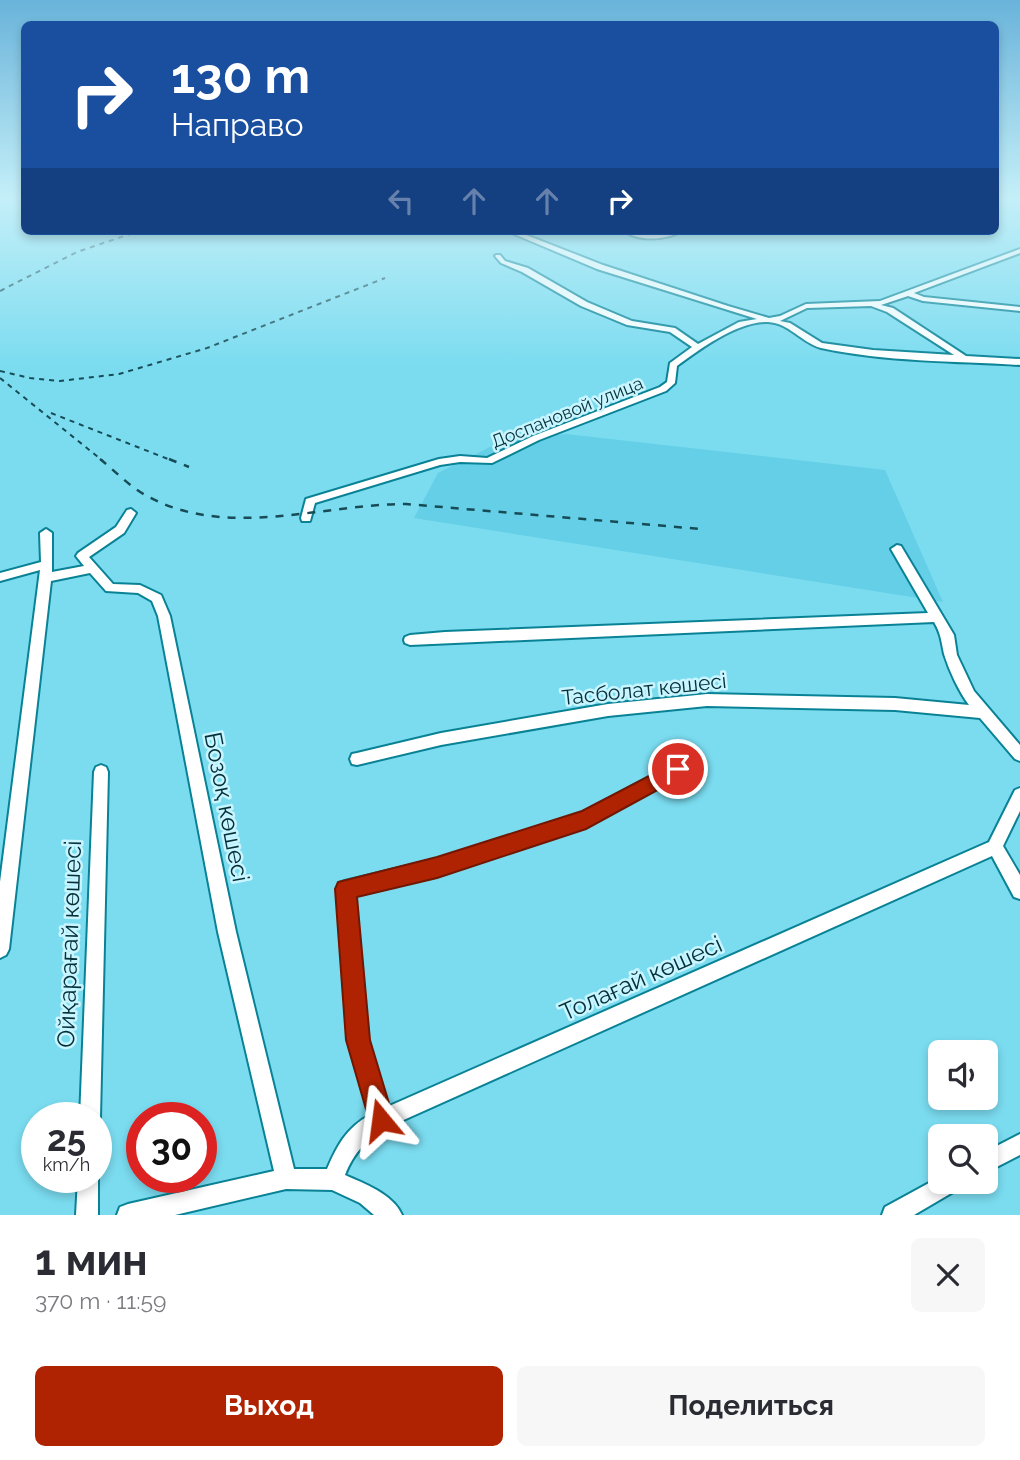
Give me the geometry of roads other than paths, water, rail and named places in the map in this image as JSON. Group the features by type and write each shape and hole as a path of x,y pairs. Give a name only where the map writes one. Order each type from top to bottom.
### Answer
{"street":[{"path":"562,253 592,265 794,328 808,340 820,345 873,354 1020,362"},
{"name":"Доспановой улица","path":"306,515 310,501 439,462 460,459 488,461 536,438 663,389 671,383 674,365 698,348 742,324 782,318 796,308 806,306 868,304 911,294 1016,253"},
{"path":"498,256 503,262 525,270 584,304 630,323 672,330 698,348"},
{"path":"911,294 923,299 1020,309"},
{"path":"868,304 890,310 966,359"},
{"path":"94,568 82,556 120,530 131,513"},
{"path":"0,949 46,571 46,533"},
{"path":"897,549 948,635 951,655 969,695 1020,755"},
{"path":"0,577 94,568"},
{"name":"Бозоқ көшесі","path":"94,568 110,588 140,589 157,598 164,616 227,932 286,1179"},
{"path":"410,640 936,617"},
{"name":"Тасболат көшесі","path":"357,759 441,739 595,713 707,700 895,704 981,712"},
{"path":"381,1120 358,1040 345,889 437,867 586,819 678,769"},
{"name":"Ойқарағай көшесі","path":"91,1102 101,772"},
{"path":"1020,795 995,847 1020,891"},
{"name":"Толағай көшесі","path":"333,1180 344,1151 359,1132 381,1120 995,847"},
{"path":"998,1156 1020,1144"},
{"path":"128,1215 286,1179 333,1180 367,1196 391,1215"},
{"path":"87,1215 88,1193"},
{"path":"893,1215 930,1194"}],"railway":[{"path":"0,291 76,253"},
{"path":"0,371 60,381 119,374 207,348 385,278"},
{"path":"0,378 103,461"},
{"path":"51,413 173,461"},
{"path":"100,459 147,496 178,509 209,516 275,516 406,504 701,529"},
{"path":"169,459 189,467"}]}
